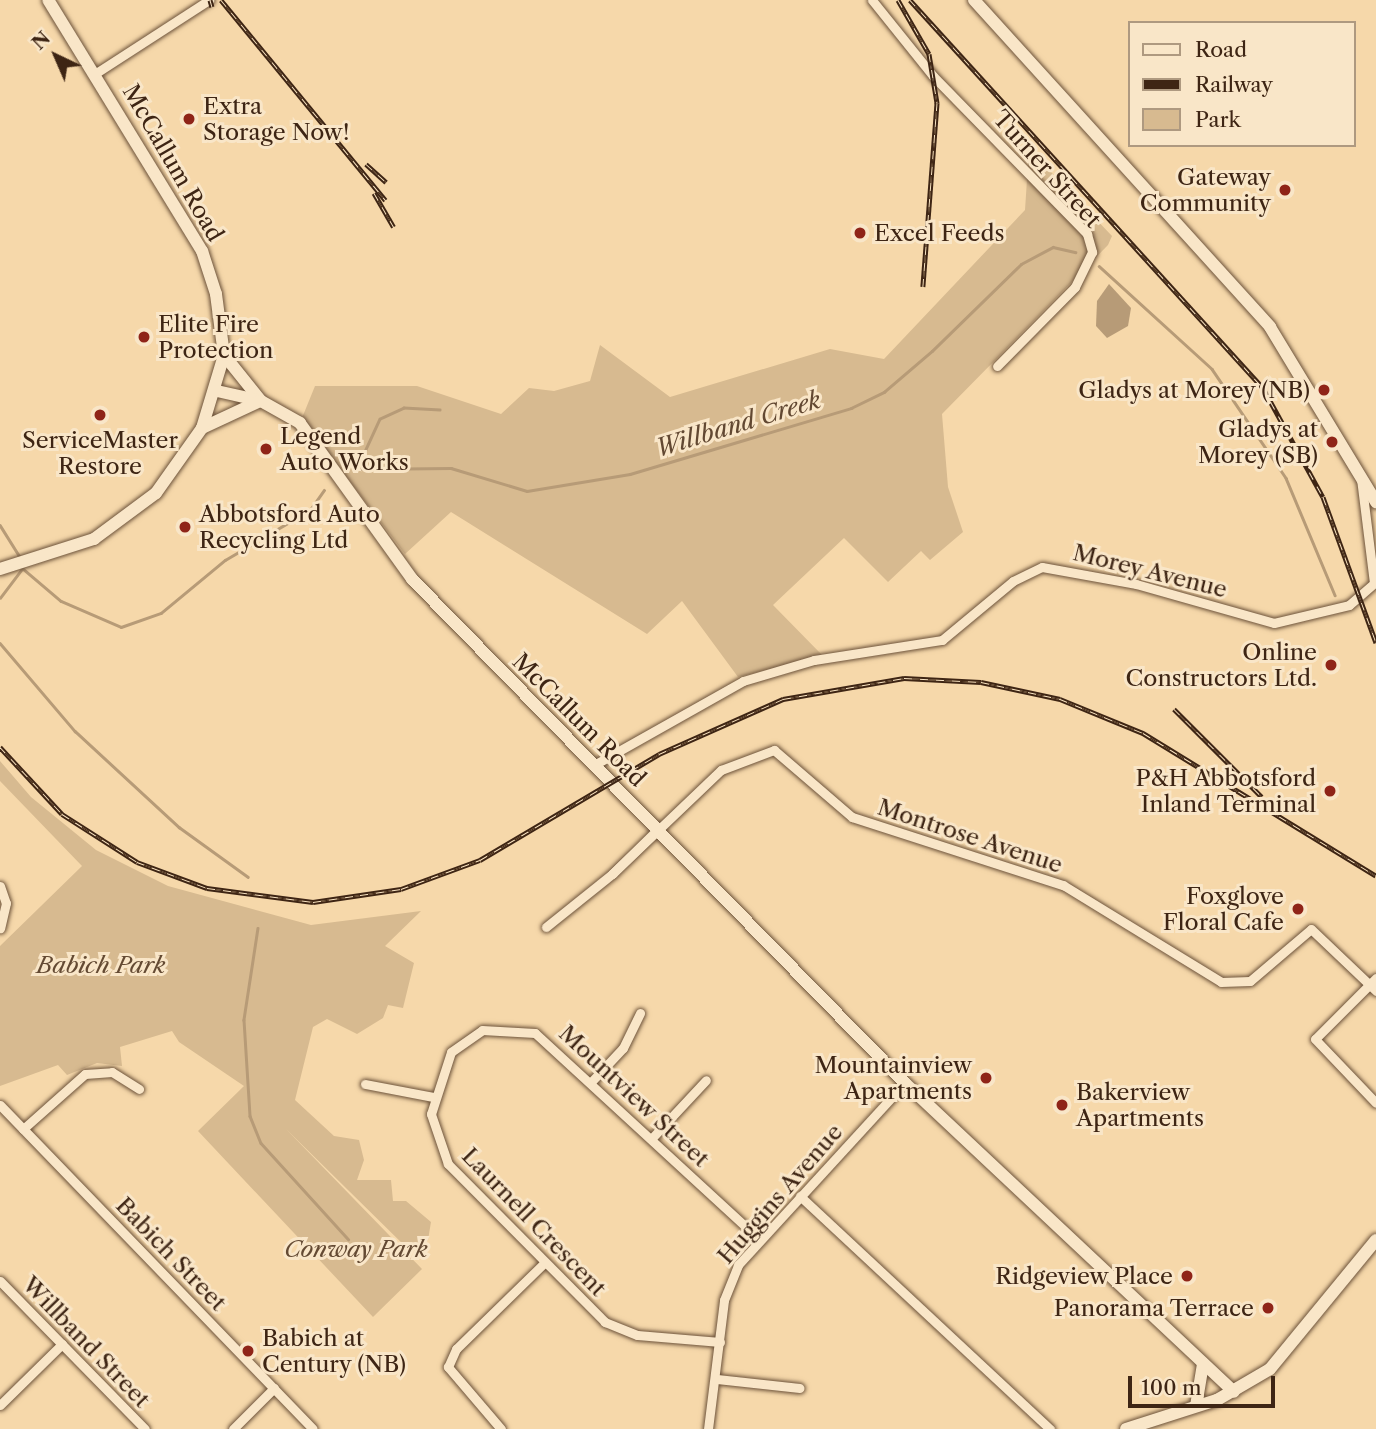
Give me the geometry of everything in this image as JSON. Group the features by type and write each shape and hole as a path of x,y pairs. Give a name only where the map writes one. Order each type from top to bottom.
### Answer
{"main road":[{"name":"McCallum Road","path":"48,0 96,73 202,251 224,355 217,391 261,401 300,423 412,579 905,1083 1234,1392"},
{"path":"974,0 1243,294 1296,363 1376,502"},
{"path":"202,428 261,401 224,355"},
{"path":"0,569 43,558 94,539 142,506 202,428 217,391"},
{"path":"1126,1429 1234,1392 1279,1360 1376,1240"},
{"path":"1196,1406 1203,1364"}],"street":[{"path":"96,73 209,0"},
{"name":"Turner Street","path":"872,0 933,76 1087,234 1092,252 1075,287 997,366"},
{"name":"Morey Avenue","path":"594,765 674,716 755,677 814,660 942,640 1013,581 1042,567 1136,584 1274,623 1349,605 1374,583 1359,505 1360,474"},
{"name":"Montrose Avenue","path":"658,829 721,769 774,750 852,817 1056,881 1222,982 1250,981 1311,929 1374,984"},
{"path":"546,927 612,874 658,829"},
{"path":"0,886 6,903 0,928"},
{"path":"1374,984 1315,1039 1376,1102"},
{"path":"592,1081 623,1048 640,1013"},
{"name":"Mountview Street","path":"464,1038 499,1026 535,1033 592,1081 760,1240"},
{"name":"Laurnell Crescent","path":"464,1038 441,1069 433,1097 433,1131 448,1164 592,1311 621,1331 720,1342"},
{"path":"23,1129 85,1074 112,1072 139,1089"},
{"path":"652,1138 706,1080"},
{"name":"Huggins Avenue","path":"708,1429 729,1282 760,1240 905,1083"},
{"path":"365,1084 433,1097"},
{"name":"Babich Street","path":"0,1105 313,1429"},
{"path":"800,1196 1050,1429"},
{"path":"501,1429 447,1367 456,1349 545,1262"},
{"name":"Willband Street","path":"0,1281 145,1429"},
{"path":"0,1405 62,1344"},
{"path":"717,1379 800,1388"},
{"path":"233,1429 274,1388"}],"green space":[{"path":"1029,149 1112,236 1108,245 942,414 948,487 963,532 930,560 921,551 888,582 844,538 773,605 823,656 738,677 682,601 647,634 451,512 405,554 302,418 315,386 417,386 501,414 529,388 554,391 590,381 600,345 670,397 830,349 884,359 1025,210"},
{"name":"Babich Park","path":"0,761 31,797 96,850 168,886 311,925 421,911 385,946 414,963 403,1008 388,1005 383,1018 357,1034 327,1019 313,1027 295,1100 334,1136 359,1140 364,1160 357,1180 391,1180 393,1201 406,1201 431,1222 428,1240 412,1253 286,1129 422,1269 373,1317 198,1131 244,1086 179,1042 172,1031 120,1047 122,1066 97,1063 67,1075 58,1065 0,1086 0,946 82,866 0,781"}],"shaded area":[{"path":"1109,284 1131,308 1128,326 1107,338 1096,326 1097,301"}],"waterway":[{"name":"Willband Creek","path":"440,410 404,408 380,419 357,469 451,468 527,491 630,474 851,408 884,392 932,351 1021,264 1053,247 1075,252"},
{"name":"Willband Creek","path":"1099,266 1212,369 1286,478 1335,595"},
{"name":"Willband Creek","path":"21,567 61,601 121,627 161,613 225,560 310,510 324,490"},
{"name":"Willband Creek","path":"0,525 20,557"},
{"path":"0,598 21,570"},
{"path":"0,643 75,731 179,827 248,877"},
{"path":"258,928 244,1020 250,1116 261,1143 348,1239"}],"railway":[{"path":"210,0 212,7"},
{"path":"221,0 385,200"},
{"path":"898,0 929,54 937,103 923,286"},
{"path":"910,0 1263,388 1323,497 1376,643"},
{"path":"366,164 386,182"},
{"path":"374,193 394,227"},
{"path":"0,747 62,814 137,862 207,888 313,902 401,889 480,860 659,754 783,699 904,678 981,682 1060,699 1143,733 1376,876"},
{"path":"1174,709 1262,797"}],"place":[{"name":"Extra Storage Now!","path":"189,119"},
{"name":"Gateway Community","path":"1285,190"},
{"name":"Excel Feeds","path":"860,233"},
{"name":"Elite Fire Protection","path":"144,337"},
{"name":"Gladys at Morey (NB)","path":"1324,390"},
{"name":"ServiceMaster Restore","path":"100,415"},
{"name":"Gladys at Morey (SB)","path":"1332,442"},
{"name":"Legend Auto Works","path":"266,449"},
{"name":"Abbotsford Auto Recycling Ltd","path":"185,527"},
{"name":"Online Constructors Ltd.","path":"1331,665"},
{"name":"P&H Abbotsford Inland Terminal","path":"1330,791"},
{"name":"Foxglove Floral Cafe","path":"1298,909"},
{"name":"Mountainview Apartments","path":"986,1078"},
{"name":"Bakerview Apartments","path":"1062,1105"},
{"name":"Ridgeview Place","path":"1187,1276"},
{"name":"Panorama Terrace","path":"1268,1308"},
{"name":"Babich at Century (NB)","path":"248,1351"}],"park label":[{"name":"Conway Park","path":"356,1249"}]}
